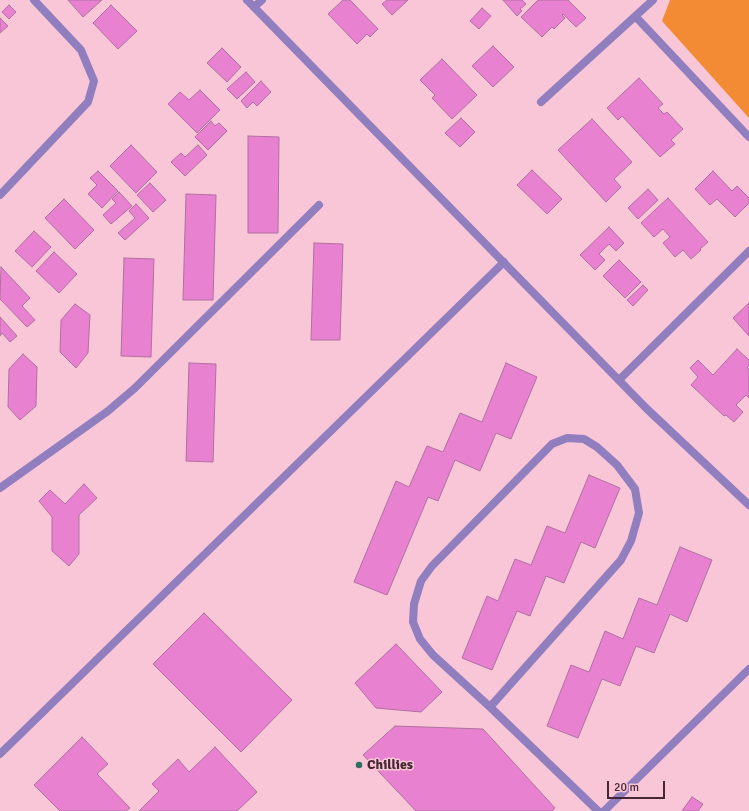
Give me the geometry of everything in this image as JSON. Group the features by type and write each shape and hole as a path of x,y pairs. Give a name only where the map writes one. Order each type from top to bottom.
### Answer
{"street":[{"path":"0,196 88,102 94,80 81,50 34,0"},
{"path":"247,0 652,414 749,505"},
{"path":"254,7 262,0"},
{"path":"541,102 653,0"},
{"path":"636,17 749,137"},
{"path":"0,488 108,411 135,388 319,205"},
{"path":"619,380 749,251"},
{"path":"0,754 504,262"},
{"path":"490,707 621,560 631,541 639,513 635,488 617,465 597,447 584,439 567,438 552,444 432,566 421,581 414,604 413,622 420,640 432,654 490,707 598,811"},
{"path":"604,811 749,669"}],"shaded area":[{"path":"670,0 749,0 749,118 662,21"}],"building":[{"path":"68,0 102,0 83,17"},
{"path":"343,0 350,0 378,29 370,37 367,34 357,44 328,14"},
{"path":"387,0 408,0 392,15 382,4"},
{"path":"503,0 522,0 526,4 520,9 522,11 517,16"},
{"path":"538,0 568,0 586,18 576,27 563,14 562,15 565,18 554,29 552,27 542,37 521,17"},
{"path":"9,5 16,12 9,19 2,12"},
{"path":"111,5 137,31 118,49 93,23"},
{"path":"482,8 491,16 479,29 470,21"},
{"path":"0,18 8,26 0,33"},
{"path":"493,46 514,67 493,87 472,66"},
{"path":"222,48 241,67 227,82 207,63"},
{"path":"442,59 477,95 452,119 432,98 435,95 420,80"},
{"path":"246,72 255,82 237,99 227,89"},
{"path":"639,78 663,104 658,108 664,114 667,112 683,129 671,140 675,144 660,157 622,116 618,120 607,108"},
{"path":"261,81 271,92 257,106 253,102 247,108 241,101"},
{"path":"200,90 220,110 197,133 168,104 180,92 189,100"},
{"path":"461,118 475,132 460,147 445,133"},
{"path":"592,119 632,162 614,179 621,187 606,202 558,150"},
{"path":"211,121 215,126 219,123 227,131 208,150 195,137"},
{"path":"248,136 279,137 278,233 248,233"},
{"path":"131,145 157,172 136,193 110,166"},
{"path":"198,145 207,155 185,176 171,162 181,153 185,157"},
{"path":"532,170 562,199 547,214 517,185"},
{"path":"98,171 118,191 102,208 88,194 97,185 90,178"},
{"path":"713,171 732,191 737,186 749,198 749,203 735,217 717,199 710,205 695,189"},
{"path":"150,183 166,200 153,212 137,195"},
{"path":"648,189 658,200 638,219 628,208"},
{"path":"119,192 132,206 111,224 103,215 116,203 112,199"},
{"path":"186,194 216,195 213,300 183,300"},
{"path":"668,198 708,242 691,259 683,250 675,257 663,243 670,237 663,229 654,237 641,223"},
{"path":"64,199 94,230 75,249 45,218"},
{"path":"136,204 149,218 125,240 118,233 135,218 129,211"},
{"path":"609,227 624,243 616,251 609,244 599,254 605,260 595,270 580,255"},
{"path":"34,231 51,247 32,267 15,251"},
{"path":"314,243 343,244 340,340 311,340"},
{"path":"54,252 77,274 59,293 36,271"},
{"path":"124,258 154,259 151,357 121,356"},
{"path":"619,260 641,282 625,298 603,276"},
{"path":"1,267 30,298 22,306 35,320 27,327 0,299"},
{"path":"643,285 648,290 633,306 627,300"},
{"path":"749,303 749,336 733,318"},
{"path":"75,304 90,315 88,353 76,368 60,352 61,320"},
{"path":"0,317 17,336 10,342 2,333 0,336"},
{"path":"737,349 749,360 749,366 747,368 749,369 749,398 746,395 736,405 743,412 734,422 726,415 724,416 691,385 698,377 690,368 698,360 713,375"},
{"path":"23,354 37,367 36,406 20,420 8,407 9,369"},
{"path":"189,363 216,364 213,462 186,461"},
{"path":"506,363 537,377 511,439 496,433 480,471 455,460 438,501 428,497 387,595 354,582 396,481 409,487 427,446 443,452 460,413 482,422"},
{"path":"589,475 620,488 595,548 581,542 564,583 546,576 530,616 517,611 492,670 462,658 487,596 498,601 515,559 531,565 547,526 565,533"},
{"path":"84,484 97,498 79,515 79,554 69,566 52,551 52,517 39,501 50,490 65,504"},
{"path":"680,547 712,560 687,622 670,614 654,653 636,646 620,686 602,679 578,738 547,726 571,665 589,672 605,631 623,639 639,598 657,605"},
{"path":"204,613 292,700 241,752 153,664"},
{"path":"396,644 442,692 421,712 376,708 355,683"},
{"path":"395,726 483,729 555,808 552,811 416,811 363,755"},
{"path":"82,737 108,764 97,774 130,808 126,811 60,811 34,785"},
{"path":"215,747 257,792 237,811 139,811 159,791 152,784 178,759 189,772"},
{"path":"692,797 703,804 698,811 682,811"}],"place":[{"name":"Chillies","path":"359,765"}]}
